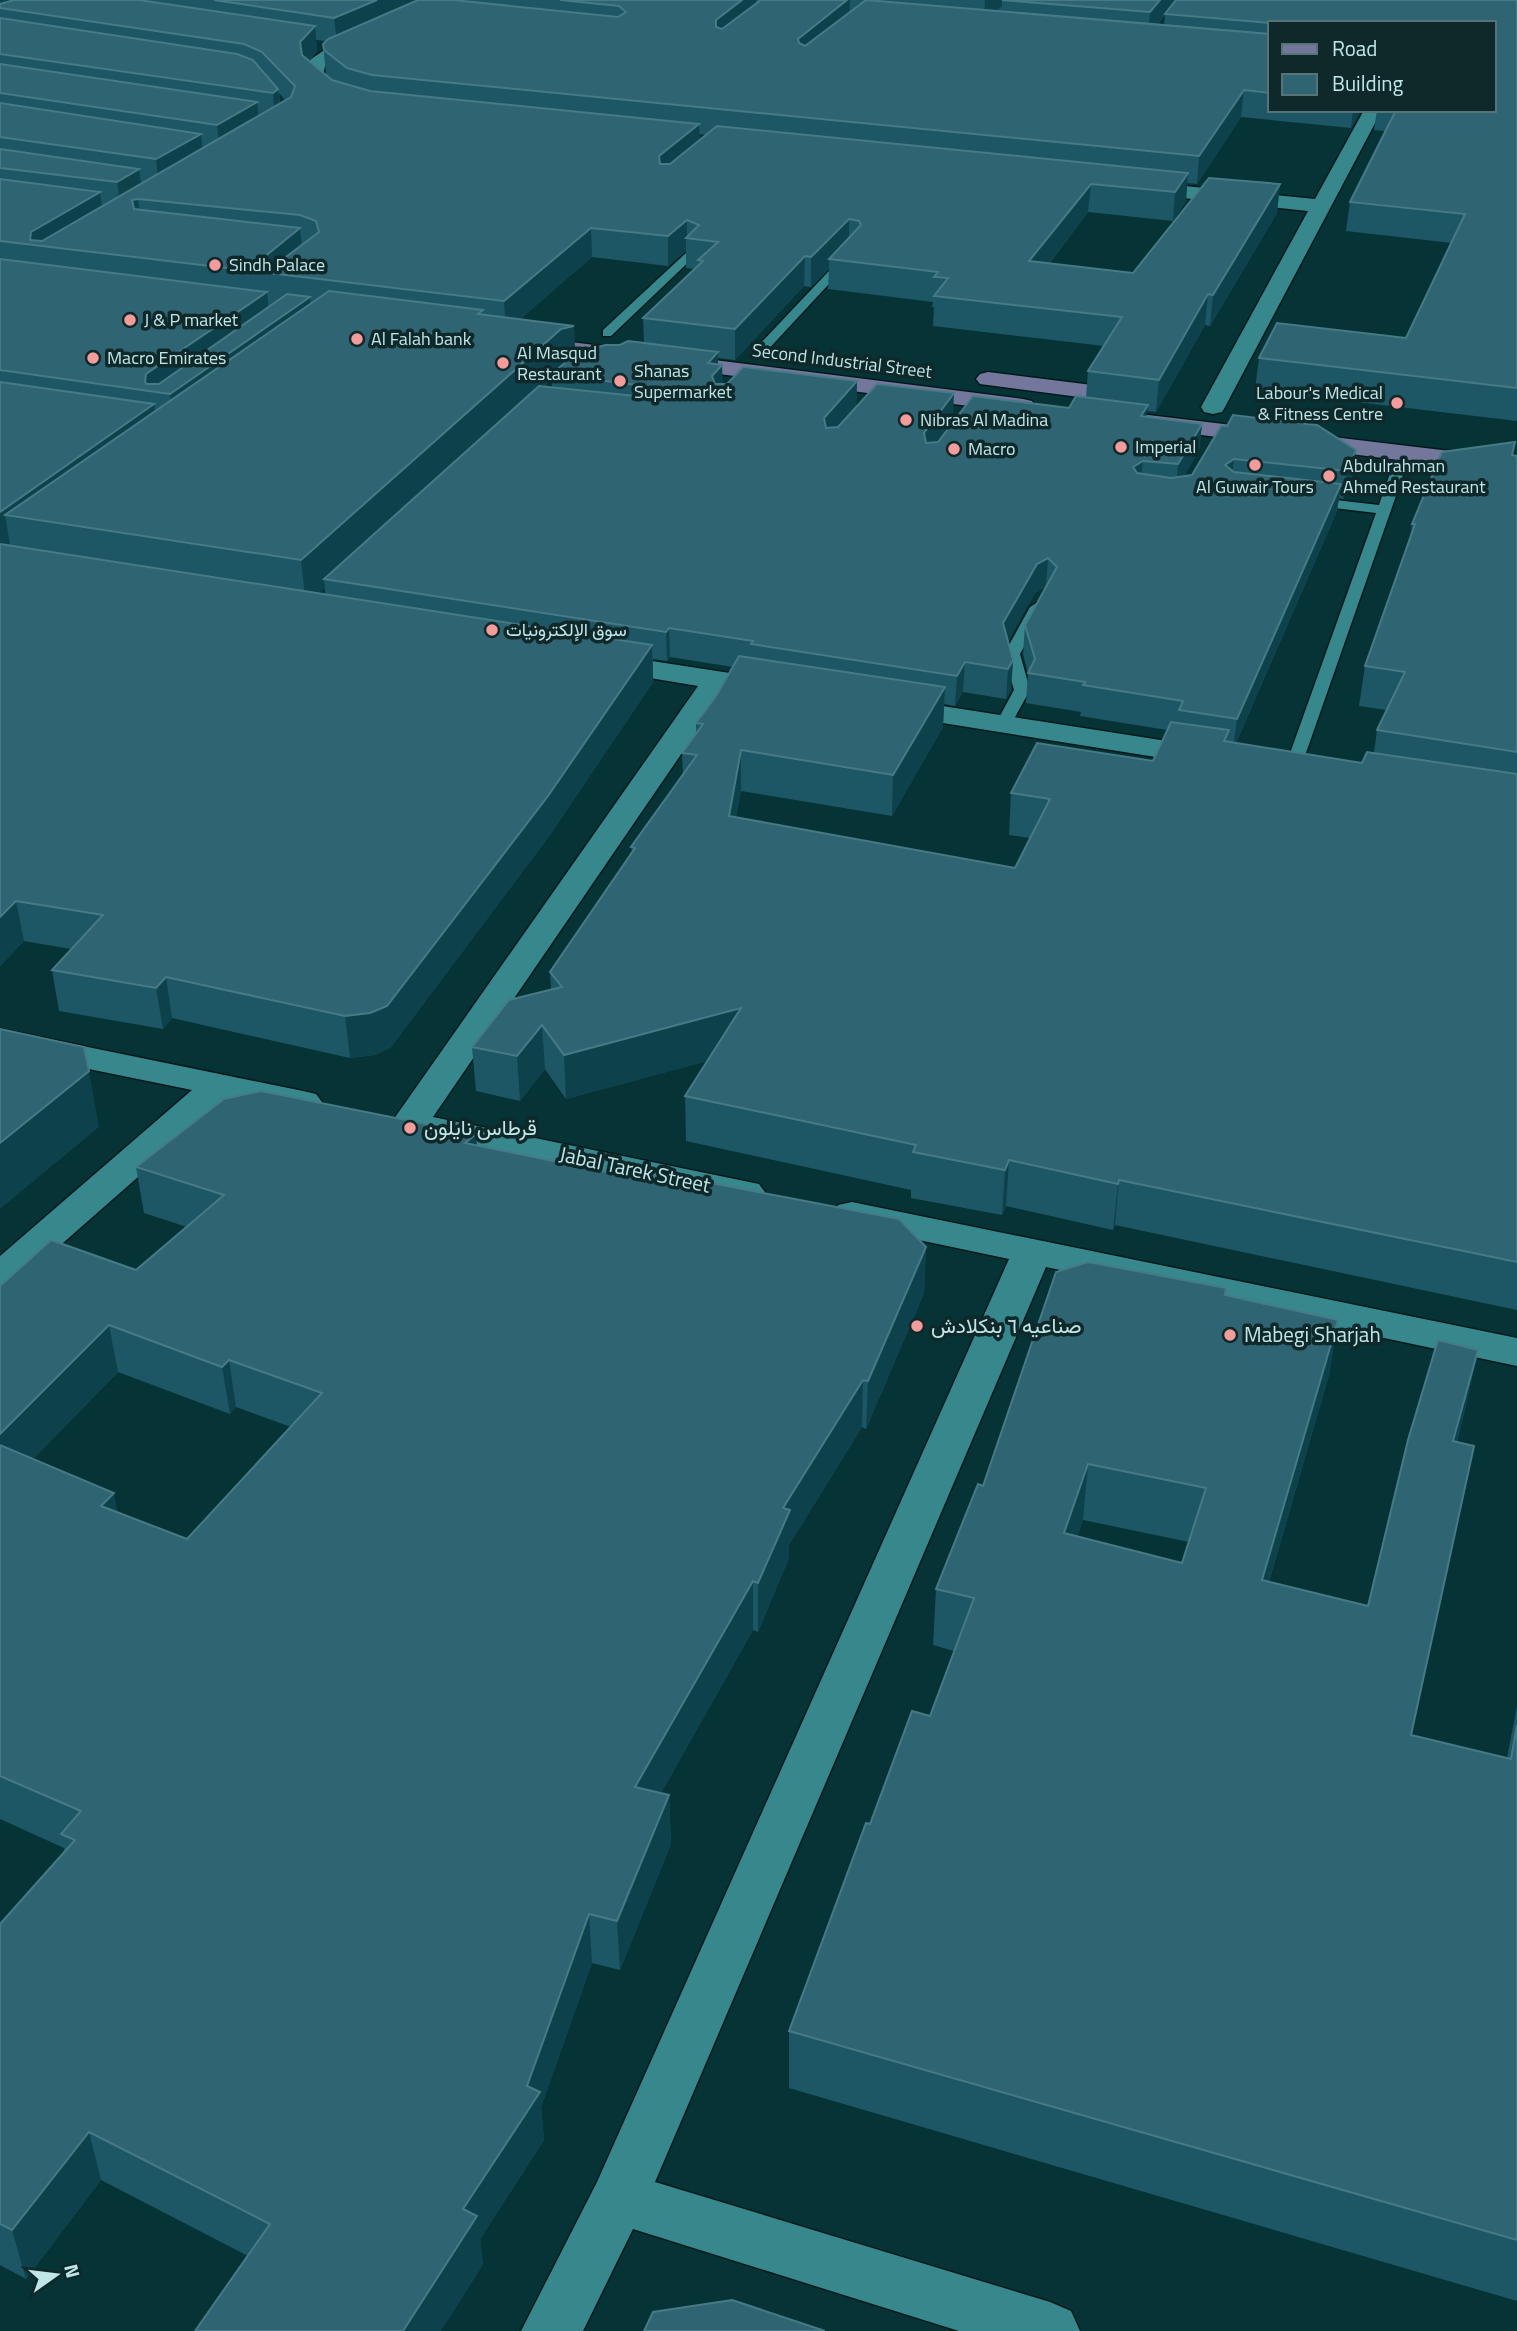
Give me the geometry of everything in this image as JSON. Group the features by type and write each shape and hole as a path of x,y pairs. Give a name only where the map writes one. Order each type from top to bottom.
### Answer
{"main road":[{"name":"Second Industrial Street","path":"1158,400 750,371 643,358 561,356 506,331 607,333 750,371 971,409 1052,410 1216,439 1404,453 1517,467"},
{"path":"1186,404 1241,411"}],"street":[{"path":"359,107 342,100 315,79 313,74 317,63 335,48 456,0"},
{"path":"1213,407 1372,112"},
{"path":"1115,185 1321,206"},
{"path":"567,656 799,693"},
{"path":"410,1123 717,680"},
{"path":"867,703 1278,768"},
{"name":"Jabal Tarek Street","path":"0,1040 775,1198"},
{"path":"0,1277 219,1086"},
{"path":"816,1207 1517,1352"},
{"path":"551,2331 619,2198 1032,1251"},
{"path":"619,2198 1050,2331"}],"lane":[{"path":"420,16 446,18"},
{"path":"750,371 852,253"},
{"path":"607,333 691,254"},
{"path":"595,366 643,358"},
{"path":"1278,768 1384,509 1404,453"},
{"path":"1298,500 1384,509"},
{"path":"1003,724 1022,690 1012,654 1045,594"}],"building":[{"path":"14,0 139,0 315,26 300,42 302,55 332,80 370,91 699,124 659,156 660,164 670,164 717,126 1188,173 1175,192 1091,184 1029,261 1133,273 1209,178 1280,184 1213,295 1208,294 1159,380 1088,371 1122,317 934,296 948,278 934,277 938,272 829,259 861,225 859,221 849,219 811,257 805,256 735,329 643,318 703,261 698,260 718,242 686,238 699,225 687,220 668,236 591,228 504,301 0,241 0,179 100,192 31,232 30,240 42,241 291,97 295,86 262,52 244,44 0,8 0,4","holes":["132,200 300,215 316,221 319,232 270,269 261,263 263,258 300,228 134,209"]},
{"path":"214,0 377,0 334,18"},
{"path":"418,0 453,0 618,17 626,12 619,6 560,0 742,0 716,20 716,27 722,29 761,0 847,0 798,39 799,43 805,46 866,0 1268,34 1268,93 1244,90 1199,156 372,75 347,68 324,50 323,44 328,39"},
{"path":"1002,0 1160,0 1150,12"},
{"path":"1176,0 1517,0 1517,388 1259,358 1277,323 1406,338 1465,214 1350,202 1395,112 1496,112 1496,21 1268,23 1165,14"},
{"path":"0,18 237,54 253,60 278,89 273,93 0,54"},
{"path":"0,64 257,102 217,125 0,93"},
{"path":"0,103 201,134 156,159 0,137"},
{"path":"0,149 139,169 117,182 0,168"},
{"path":"0,259 267,292 146,374 147,384 159,384 287,294 310,297 170,394 0,370"},
{"path":"329,291 483,310 478,314 574,326 561,329 301,560 5,515"},
{"path":"628,341 718,352 708,363 722,365 712,376 715,384 727,384 743,367 857,381 824,418 826,428 838,427 877,384 954,393 924,433 926,443 938,442 973,396 1069,408 1076,396 1148,405 1141,416 1202,424 1178,464 1143,461 1133,467 1137,473 1171,478 1192,475 1221,426 1227,426 1233,415 1317,425 1356,450 1347,471 1234,459 1225,465 1234,472 1341,484 1237,719 1179,710 1183,701 1028,673 1035,659 1025,625 1057,567 1048,558 1037,564 1003,623 1013,660 1008,669 965,662 957,676 751,644 753,641 669,628 666,632 324,579 539,386 645,397 644,386 552,374 575,354"},
{"path":"0,382 154,404 0,512"},
{"path":"1515,442 1512,455 1517,456 1517,752 1377,730 1405,672 1365,666 1415,524 1412,524 1442,452"},
{"path":"0,544 652,645 548,796 387,1006 370,1013 345,1016 166,977 156,988 52,970 103,915 16,901 0,917"},
{"path":"739,656 945,687 893,775 741,750 729,816 1015,868 1050,799 1011,793 1037,743 1153,761 1171,722 1229,730 1224,741 1362,763 1367,752 1517,774 1517,1262 1119,1180 1118,1184 1009,1160 1005,1170 913,1152 916,1145 685,1096 741,1008 564,1055 542,1025 517,1056 472,1047 509,1000 562,987 550,972 635,848 631,847 697,755 682,753 703,724 696,723 716,696"},
{"path":"0,1029 84,1047 89,1071 0,1143"},
{"path":"261,1091 476,1134 465,1143 689,1189 695,1180 899,1219 926,1247 868,1381 863,1380 783,1508 790,1510 758,1583 753,1581 635,1787 669,1795 617,1921 589,1914 527,2086 540,2092 463,2209 477,2216 403,2331 195,2331 270,2224 89,2132 12,2230 0,2224 0,1924 75,1840 61,1834 81,1811 0,1776 0,1445 114,1493 101,1506 187,1539 322,1393 229,1360 222,1367 109,1325 0,1434 0,1286 51,1240 136,1270 224,1195 136,1167 224,1099"},
{"path":"1088,1262 1226,1288 1225,1295 1338,1320 1262,1580 1368,1606 1408,1440 1438,1340 1478,1350 1453,1441 1474,1446 1411,1735 1511,1759 1517,1725 1517,2240 789,2031 866,1823 870,1824 912,1711 930,1716 974,1598 936,1589 978,1484 983,1486 1056,1272","holes":["1088,1464 1206,1488 1182,1563 1064,1533"]},
{"path":"732,2300 825,2331 644,2331 653,2312"}],"place":[{"name":"Sindh Palace","path":"215,265"},
{"name":"J & P market","path":"130,320"},
{"name":"Al Falah bank","path":"357,339"},
{"name":"Macro Emirates","path":"93,358"},
{"name":"Al Masqud Restaurant","path":"503,363"},
{"name":"Shanas Supermarket","path":"620,381"},
{"name":"Labour's Medical & Fitness Centre","path":"1397,403"},
{"name":"Nibras Al Madina","path":"906,420"},
{"name":"Imperial","path":"1121,447"},
{"name":"Macro","path":"954,449"},
{"name":"Al Guwair Tours","path":"1255,465"},
{"name":"Abdulrahman Ahmed Restaurant","path":"1329,476"},
{"name":"سوق الإلكترونيات","path":"492,630"},
{"name":"قرطاس نايلون","path":"410,1128"},
{"name":"صناعيه ٦ بنكلادش","path":"917,1326"},
{"name":"Mabegi Sharjah","path":"1230,1335"}]}
